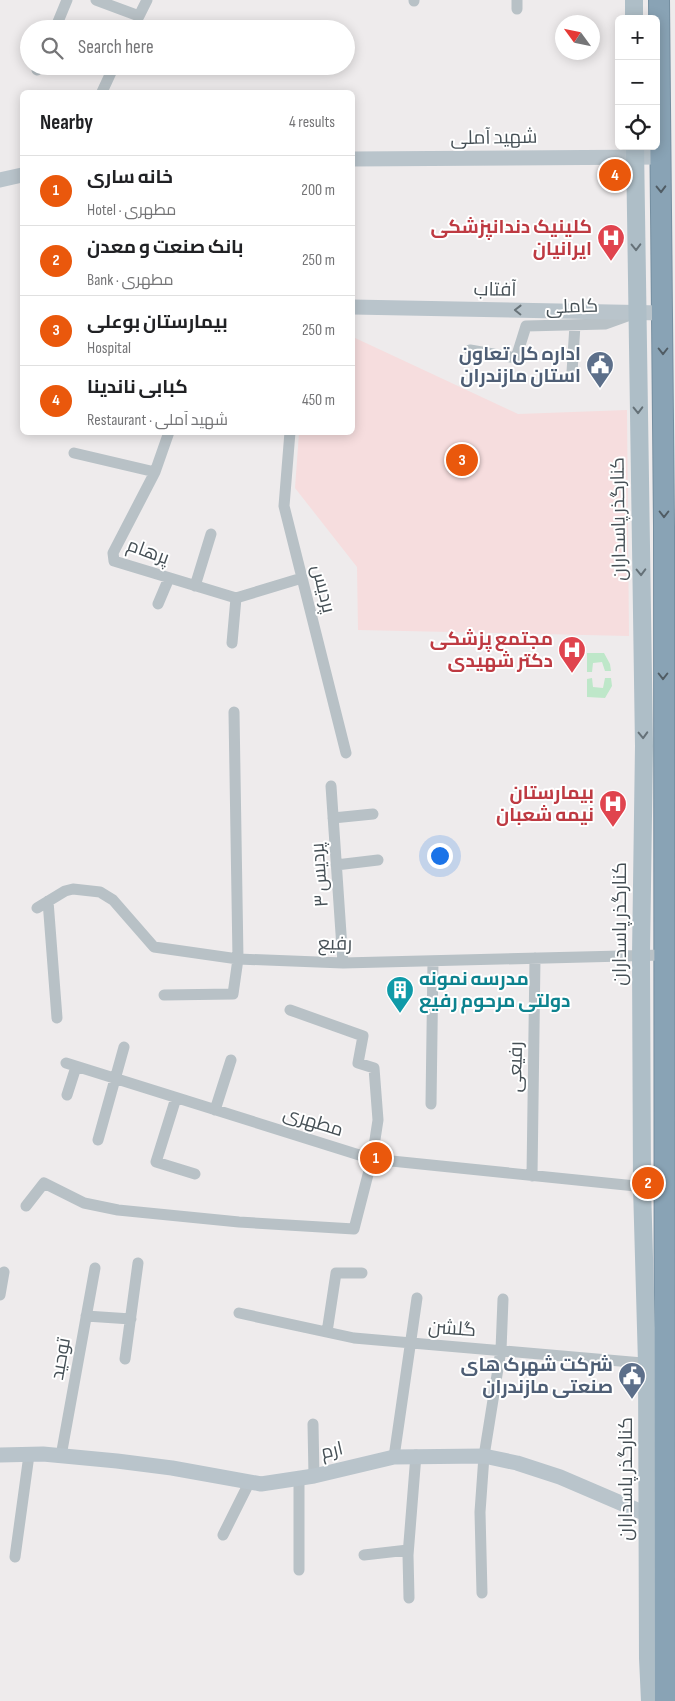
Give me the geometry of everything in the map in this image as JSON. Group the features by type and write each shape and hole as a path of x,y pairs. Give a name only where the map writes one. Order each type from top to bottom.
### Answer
{"highway":[{"path":"659,0 665,1189 656,1364 655,1518 665,1701"}],"main road":[{"path":"634,0 634,15"},
{"name":"شهید آملی","path":"355,159 635,152 661,157"},
{"name":"کنارگذر پاسداران","path":"635,152 644,746 641,956 642,1187 656,1364"},
{"path":"0,180 20,176"},
{"name":"آفتاب","path":"355,307 662,313"},
{"name":"ارم","path":"0,1455 61,1456 172,1468 261,1484 306,1477 394,1457 416,1455 484,1456 517,1463 560,1477 655,1518"},
{"name":"کنارگذر پاسداران","path":"650,1701 655,1518"}],"street":[{"path":"59,20 67,0"},
{"path":"96,0 138,16"},
{"path":"136,20 147,0"},
{"path":"103,90 110,75"},
{"name":"کاملی","path":"470,350 516,358 526,326 605,324 637,312"},
{"path":"572,372 575,325"},
{"name":"پرهام","path":"168,435 155,472 113,553 114,561 236,598"},
{"name":"پردیس","path":"290,435 284,506 346,753"},
{"path":"74,453 155,472"},
{"path":"195,586 211,534"},
{"path":"158,604 169,578"},
{"path":"232,643 236,598 302,578"},
{"path":"164,995 232,994 238,959 234,712"},
{"name":"پردیس ۳","path":"331,786 343,963"},
{"path":"333,818 373,814"},
{"path":"336,865 378,860"},
{"name":"رفیع","path":"37,908 73,889 100,892 113,900 154,947 238,959 343,963 663,955"},
{"path":"48,901 57,1018"},
{"name":"رفیعی","path":"532,1176 535,958"},
{"path":"431,1104 433,960"},
{"path":"26,1206 44,1183 84,1203 118,1210 239,1222 354,1229 372,1159 378,1120 374,1068 358,1063 363,1036 290,1010"},
{"path":"98,1140 124,1047"},
{"path":"214,1110 231,1060"},
{"name":"مطهری","path":"67,1094 71,1065 372,1159 665,1189"},
{"path":"176,1098 156,1162 195,1174"},
{"path":"125,1359 138,1262"},
{"name":"توحید","path":"61,1456 95,1268"},
{"path":"0,1295 4,1272"},
{"path":"327,1332 336,1273 362,1273"},
{"path":"394,1457 412,1344 417,1298"},
{"path":"482,1593 480,1512 484,1456 501,1350 502,1299"},
{"name":"گلشن","path":"239,1313 354,1338 656,1364"},
{"path":"86,1316 131,1319"},
{"path":"299,1570 306,1477 313,1424"},
{"path":"15,1557 29,1454"},
{"path":"409,1598 408,1550 416,1455"},
{"path":"223,1535 249,1483"},
{"path":"364,1555 408,1550"}],"shaded area":[{"path":"355,338 518,414 627,410 629,636 358,630 357,567 295,488 299,435 355,435"}],"green space":[{"path":"587,653 604,653 610,664 611,671 605,671 602,662 593,663 592,672 587,672"},
{"path":"592,678 593,687 603,688 605,678 611,678 612,686 605,698 587,697 587,679"}],"place":[{"name":"کبابی ناندینا","path":"615,175"},
{"name":"کلینیک دندانپزشکی ایرانیان","path":"611,262"},
{"name":"اداره کل تعاون استان مازندران","path":"600,389"},
{"name":"بیمارستان بوعلی","path":"462,460"},
{"name":"مجتمع پزشکی دکتر شهیدی","path":"572,674"},
{"name":"بیمارستان نیمه شعبان","path":"613,828"},
{"name":"مدرسه نمونه دولتی مرحوم رفیع","path":"400,1014"},
{"name":"خانه ساری","path":"376,1158"},
{"name":"بانک صنعت و معدن","path":"648,1183"},
{"name":"شرکت شهرک های صنعتی مازندران","path":"632,1400"}]}
